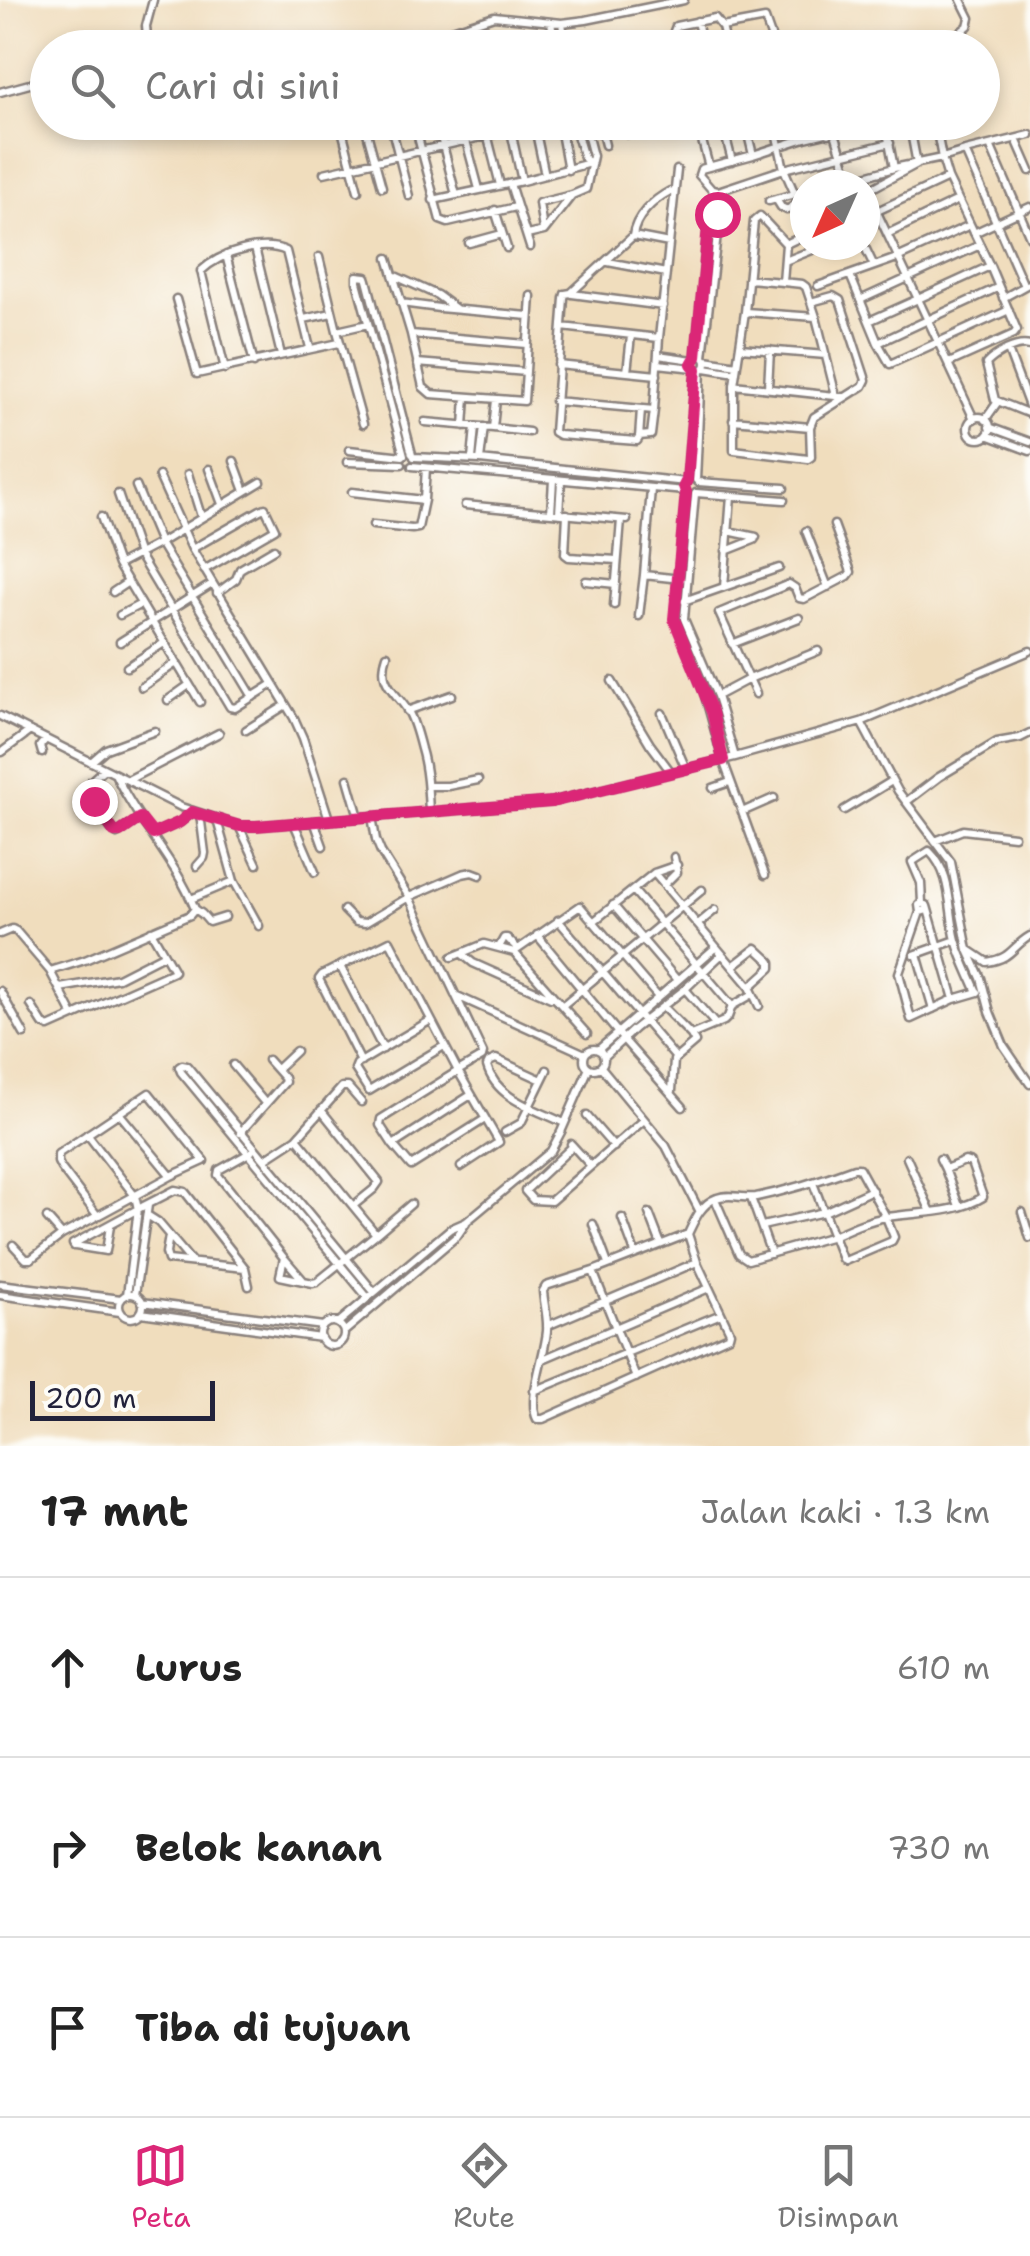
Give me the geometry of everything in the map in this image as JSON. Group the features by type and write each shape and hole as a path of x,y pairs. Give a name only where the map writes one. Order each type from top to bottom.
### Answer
{"street":[{"path":"146,30 153,0"},
{"path":"454,30 499,16 551,22 586,20 684,0"},
{"path":"960,0 967,11 968,26 963,30"},
{"path":"674,30 715,18 723,30"},
{"path":"722,27 765,20 769,30"},
{"path":"697,21 699,30"},
{"path":"551,22 552,30"},
{"path":"562,22 563,30"},
{"path":"0,92 30,84"},
{"path":"880,176 894,168 1030,136"},
{"path":"1016,139 1030,171"},
{"path":"345,140 358,191"},
{"path":"370,140 382,187"},
{"path":"395,140 410,196"},
{"path":"418,140 433,200 444,223 516,206"},
{"path":"442,140 456,195"},
{"path":"324,173 462,140"},
{"path":"466,140 479,189"},
{"path":"489,140 500,186"},
{"path":"514,140 522,182"},
{"path":"537,140 545,175"},
{"path":"562,140 568,170"},
{"path":"578,140 584,158 590,163"},
{"path":"544,231 539,202 572,196 586,189 593,156 589,140"},
{"path":"604,140 605,145"},
{"path":"701,140 708,167"},
{"path":"727,140 732,161"},
{"path":"749,140 753,156"},
{"path":"778,140 790,183"},
{"path":"801,140 699,170 698,175 716,192 784,169 890,144"},
{"path":"835,140 847,170"},
{"path":"889,140 894,168"},
{"path":"913,140 917,164"},
{"path":"938,140 948,178 1016,332 949,363"},
{"path":"990,145 1030,237"},
{"path":"964,151 1027,284 1003,298"},
{"path":"433,200 590,163"},
{"path":"880,179 917,164"},
{"path":"640,436 650,435 654,410 677,170"},
{"path":"880,211 948,178"},
{"path":"510,184 530,246"},
{"path":"571,294 632,236 636,220 664,194 673,193"},
{"path":"790,193 772,200 787,210 790,207"},
{"path":"527,235 544,231 572,196"},
{"path":"887,234 959,200"},
{"path":"818,286 1030,207"},
{"path":"495,210 506,248"},
{"path":"691,481 709,215 717,214 699,363"},
{"path":"783,282 786,244 760,216 754,219 734,385 737,452 806,460 810,457 810,427 819,413 863,386 866,380 840,300 833,296 811,302"},
{"path":"880,219 974,419 1030,451"},
{"path":"469,243 502,234"},
{"path":"632,236 669,243"},
{"path":"786,244 790,242"},
{"path":"860,300 980,244"},
{"path":"225,369 201,271 226,255 273,246 286,251 310,348"},
{"path":"256,248 282,356"},
{"path":"226,255 254,362"},
{"path":"319,256 363,424"},
{"path":"388,258 426,392 431,394 524,401 530,296"},
{"path":"785,261 790,259"},
{"path":"871,260 874,266"},
{"path":"608,262 666,273"},
{"path":"870,321 990,266"},
{"path":"393,274 437,295 457,310"},
{"path":"850,274 890,364 1009,310"},
{"path":"372,323 366,276 357,276 412,466 784,500"},
{"path":"748,280 804,285 840,397"},
{"path":"878,343 999,287"},
{"path":"641,409 640,436 634,442 556,434 564,298 571,294 663,306"},
{"path":"176,299 196,372 202,375 339,343"},
{"path":"401,303 529,316"},
{"path":"745,312 816,318"},
{"path":"304,319 332,313"},
{"path":"337,331 372,323"},
{"path":"562,327 659,338"},
{"path":"411,334 527,344"},
{"path":"627,372 630,336"},
{"path":"1030,346 1020,344 986,364 993,398 1030,411"},
{"path":"740,348 826,355"},
{"path":"768,388 770,350"},
{"path":"1008,350 1030,411"},
{"path":"658,360 736,369"},
{"path":"417,363 526,372"},
{"path":"558,365 657,374"},
{"path":"734,385 840,397"},
{"path":"464,426 466,397"},
{"path":"476,460 496,400"},
{"path":"555,401 654,410"},
{"path":"974,419 968,425 976,439 987,428 997,402"},
{"path":"733,420 810,427"},
{"path":"425,422 529,432"},
{"path":"987,428 1030,442"},
{"path":"349,450 784,488"},
{"path":"348,462 407,457"},
{"path":"234,462 244,491"},
{"path":"373,526 415,530 420,524 426,468"},
{"path":"209,469 222,504"},
{"path":"188,474 201,516"},
{"path":"159,476 181,529 303,738 329,819"},
{"path":"558,480 565,554 617,560"},
{"path":"690,493 699,488 691,481"},
{"path":"691,481 684,486 690,493 674,619 712,712 730,782 766,875"},
{"path":"118,565 261,482"},
{"path":"136,486 160,543 253,697"},
{"path":"639,616 651,489"},
{"path":"352,492 424,500"},
{"path":"118,494 138,554 230,707 235,708 273,684"},
{"path":"724,587 730,496"},
{"path":"466,505 624,520 614,605"},
{"path":"192,549 260,510 268,511 275,529 204,570"},
{"path":"101,517 118,565 200,702"},
{"path":"756,694 719,616 722,610 789,584 801,599 851,572 834,525"},
{"path":"726,551 757,538 728,530"},
{"path":"806,531 828,587"},
{"path":"217,592 236,579 240,570 274,549"},
{"path":"684,601 778,568"},
{"path":"644,575 682,579"},
{"path":"682,579 684,618 722,709 736,757"},
{"path":"586,580 616,584"},
{"path":"113,592 128,582"},
{"path":"120,642 212,584"},
{"path":"120,615 140,604"},
{"path":"732,644 800,618"},
{"path":"685,645 694,641"},
{"path":"127,667 164,644"},
{"path":"0,716 196,813 240,826 314,822 552,802 861,722 1030,651"},
{"path":"717,696 818,652"},
{"path":"387,655 384,678 408,711 421,747 428,812"},
{"path":"142,687 176,663"},
{"path":"612,681 671,772"},
{"path":"168,700 189,685"},
{"path":"408,711 452,694"},
{"path":"246,730 286,705"},
{"path":"712,712 722,709"},
{"path":"662,712 686,769"},
{"path":"861,722 892,781 953,866 968,950 981,991"},
{"path":"92,762 106,749 155,730"},
{"path":"717,732 727,730"},
{"path":"2,752 30,731"},
{"path":"127,780 219,733"},
{"path":"906,802 997,742 1030,734"},
{"path":"42,753 40,746 46,739"},
{"path":"104,769 89,787 110,828 117,834 140,818"},
{"path":"116,775 195,910 209,922 225,916"},
{"path":"348,779 359,816"},
{"path":"428,786 478,780"},
{"path":"844,810 892,781"},
{"path":"713,788 730,782"},
{"path":"742,812 774,798"},
{"path":"153,834 196,813"},
{"path":"196,813 205,854 197,866"},
{"path":"372,816 376,840 409,898 483,1055 381,1119 380,1125 411,1166 485,1119"},
{"path":"217,820 234,881 260,926"},
{"path":"314,822 323,846"},
{"path":"294,823 315,872"},
{"path":"240,826 257,864"},
{"path":"935,841 963,830 1014,836"},
{"path":"954,998 923,908 921,883 912,862 928,851 944,872 956,940 1004,1046 1030,1084"},
{"path":"593,922 675,861 677,872 665,884"},
{"path":"344,910 360,924 467,872 480,875"},
{"path":"654,873 733,966 759,1006"},
{"path":"190,899 234,881"},
{"path":"633,890 732,1006"},
{"path":"560,1003 582,990 702,890"},
{"path":"613,905 676,980"},
{"path":"516,950 580,906 658,997"},
{"path":"923,908 899,976 911,1019 954,998 981,991"},
{"path":"50,971 85,960 195,910"},
{"path":"698,924 715,910"},
{"path":"558,920 676,1058"},
{"path":"31,1005 46,1027 174,971 151,930"},
{"path":"0,934 16,931 50,971 73,1015"},
{"path":"538,935 683,1107"},
{"path":"968,950 987,962 1000,960 1030,936"},
{"path":"904,958 956,940"},
{"path":"362,1062 319,979 390,942 499,1142 461,1168"},
{"path":"452,957 484,944 516,950 587,1034"},
{"path":"601,1068 604,1057 638,1013 716,947"},
{"path":"691,1035 728,1018 732,1006 752,991 771,968 771,962 756,948 733,966"},
{"path":"462,954 473,963 560,1003"},
{"path":"598,1050 686,989 722,954"},
{"path":"917,954 932,1009"},
{"path":"60,988 114,979 163,955"},
{"path":"340,966 383,1049"},
{"path":"686,989 716,1025"},
{"path":"0,991 24,1034"},
{"path":"455,995 585,1054"},
{"path":"663,1006 694,1040 672,1067 672,1092"},
{"path":"430,1020 356,1064 355,1069 370,1090 444,1046"},
{"path":"601,1068 588,1068 585,1054 592,1049 604,1057"},
{"path":"277,1068 296,1051"},
{"path":"542,1080 496,1058 487,1066 502,1092 565,1124"},
{"path":"238,1134 286,1080 268,1060"},
{"path":"238,1134 182,1064 181,1072 253,1151 339,1264 371,1295"},
{"path":"233,1064 265,1103"},
{"path":"87,1134 135,1196 138,1209 140,1228 132,1277 128,1296 118,1306 124,1316 133,1318 141,1313 321,1338 326,1344 336,1345 344,1332 456,1236 466,1222 544,1158 565,1124 588,1068"},
{"path":"601,1068 666,1146 698,1208"},
{"path":"505,1132 521,1123 547,1070"},
{"path":"265,1159 297,1138 345,1086 361,1102"},
{"path":"13,1244 26,1259 31,1259 97,1215 204,1161 148,1093 60,1150 57,1158 61,1168 97,1215"},
{"path":"394,1146 471,1095"},
{"path":"321,1110 379,1182 353,1206"},
{"path":"119,1113 171,1176"},
{"path":"587,1116 614,1147"},
{"path":"592,1166 572,1145 524,1192 536,1202 550,1202 592,1166 614,1147 644,1120"},
{"path":"297,1138 376,1234"},
{"path":"253,1151 265,1159 346,1258 371,1295"},
{"path":"253,1151 219,1170 218,1175 304,1281"},
{"path":"907,1158 931,1212"},
{"path":"940,1159 960,1206"},
{"path":"714,1199 742,1257 748,1260 833,1236 869,1221 960,1206 983,1197 968,1161 946,1169"},
{"path":"688,1234 546,1286 544,1359 532,1406 537,1418 543,1419 724,1340 730,1332 688,1234 698,1208 714,1199 752,1198 854,1168 862,1173 872,1190 894,1234 892,1241 842,1259 813,1183"},
{"path":"110,1224 106,1251 73,1245 73,1244 110,1224 138,1209 176,1190 184,1192 245,1268 249,1286"},
{"path":"762,1226 824,1212 872,1190"},
{"path":"752,1198 771,1254"},
{"path":"140,1228 148,1204"},
{"path":"284,1258 280,1276 317,1282 411,1204"},
{"path":"1022,1212 1030,1238"},
{"path":"649,1213 661,1244"},
{"path":"147,1215 158,1222 192,1262"},
{"path":"47,1218 62,1235"},
{"path":"622,1218 635,1253"},
{"path":"338,1324 450,1229 466,1222"},
{"path":"593,1224 608,1264"},
{"path":"170,1236 168,1260 245,1268"},
{"path":"547,1326 698,1262"},
{"path":"593,1271 636,1378"},
{"path":"0,1284 128,1296 142,1302 323,1326 332,1322 344,1332"},
{"path":"544,1359 710,1288"},
{"path":"0,1295 120,1312"},
{"path":"141,1313 142,1302"},
{"path":"534,1392 721,1314"},
{"path":"321,1338 323,1326"}],"route":[{"path":"94,801 117,834 140,818 153,834 192,812 240,826 256,826 552,802 723,760 712,712 674,619 696,369 692,364 696,357 709,215 717,214"}]}
